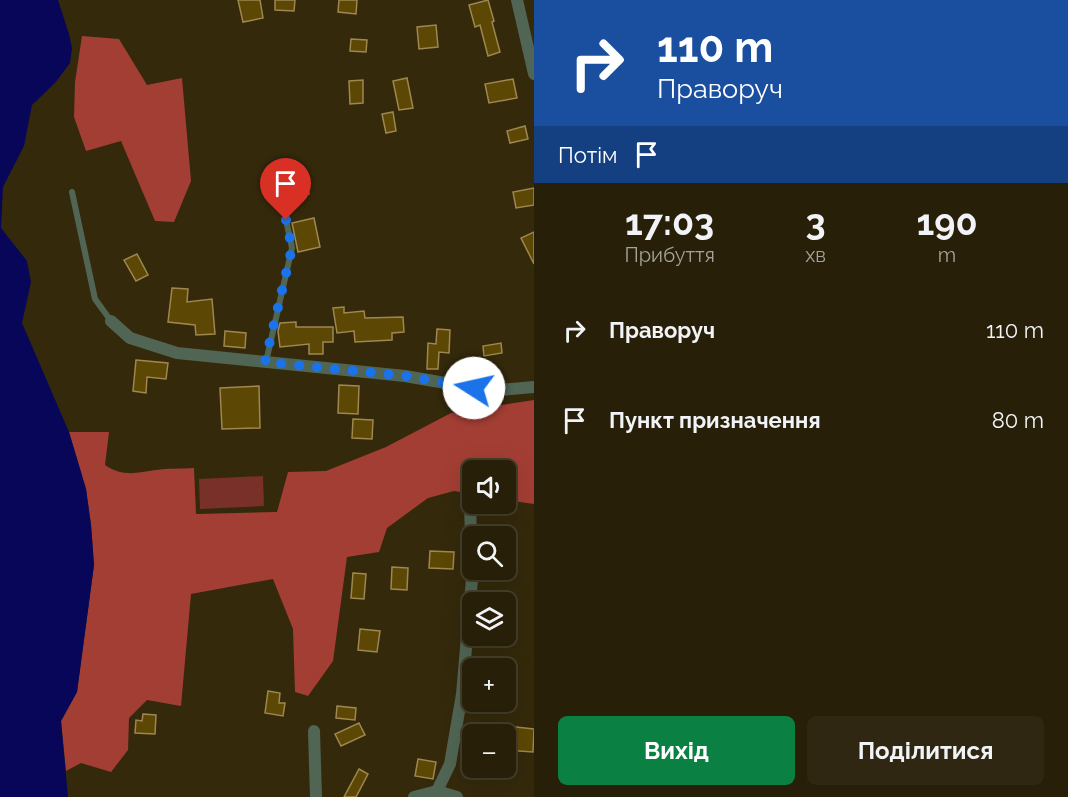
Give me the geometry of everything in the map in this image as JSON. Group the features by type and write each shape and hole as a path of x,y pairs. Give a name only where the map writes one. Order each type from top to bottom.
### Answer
{"street":[{"path":"517,0 534,74"},
{"path":"111,321 130,338 177,353 405,376 474,388 500,390 534,387"},
{"path":"437,791 450,764 462,694 472,579 470,514"},
{"path":"314,731 316,797"},
{"path":"414,797 437,791 457,797"}],"lane":[{"path":"72,192 95,299 111,321"},
{"path":"265,362 292,248 286,220"}],"shaded area":[{"path":"0,0 58,0 72,48 70,63 55,83 32,105 24,146 3,187 1,228 27,261 31,282 22,323 69,432 86,489 91,525 94,565 77,692 61,721 68,797 0,797"},
{"path":"82,36 119,39 147,85 182,78 191,181 174,222 155,221 121,141 86,151 74,117 75,82"},
{"path":"534,400 534,504 516,501 516,460 462,460 462,492 454,491 428,498 387,528 379,552 347,557 333,661 308,696 295,692 293,629 273,579 191,594 181,706 147,700 129,718 128,750 111,772 81,763 66,771 61,721 77,692 94,565 86,489 69,432 109,432 105,465 124,473 194,468 196,514 277,512 288,472 326,471 386,447 451,413"},
{"path":"263,476 264,506 200,509 199,479"}],"building":[{"path":"238,0 260,0 263,18 243,22"},
{"path":"275,0 295,0 294,11 275,10"},
{"path":"339,0 357,0 356,14 338,12"},
{"path":"488,0 500,52 488,56 480,25 475,27 469,5"},
{"path":"436,25 438,47 419,49 417,27"},
{"path":"351,39 367,40 366,52 350,51"},
{"path":"407,78 413,108 399,110 393,81"},
{"path":"513,79 517,98 489,103 485,84"},
{"path":"363,80 363,103 350,104 349,81"},
{"path":"393,112 396,131 386,133 382,114"},
{"path":"525,126 528,139 510,143 507,131"},
{"path":"304,169 309,194 284,199 279,174"},
{"path":"534,188 534,205 516,208 513,192"},
{"path":"314,218 320,247 298,252 292,223"},
{"path":"534,232 534,264 521,238"},
{"path":"137,254 148,275 136,281 124,260"},
{"path":"172,288 188,289 187,302 212,299 215,334 196,335 195,325 168,322"},
{"path":"344,307 344,313 364,311 365,318 403,317 404,332 392,333 392,340 355,342 354,331 337,333 333,308"},
{"path":"296,322 296,327 333,327 333,342 323,342 323,354 309,354 309,344 280,347 278,331 280,323"},
{"path":"437,329 450,330 449,353 439,352 438,369 427,369 428,343 436,344"},
{"path":"225,331 246,333 245,348 224,346"},
{"path":"501,343 502,353 484,356 483,346"},
{"path":"136,360 168,363 166,379 147,377 146,393 133,391"},
{"path":"339,385 359,386 358,414 338,413"},
{"path":"259,386 260,428 222,429 220,388"},
{"path":"353,419 373,420 372,439 352,438"},
{"path":"430,551 454,552 453,569 429,568"},
{"path":"392,567 408,568 407,590 391,589"},
{"path":"353,573 366,574 364,599 351,598"},
{"path":"360,629 380,631 377,652 358,650"},
{"path":"268,691 280,693 279,703 285,703 283,716 265,713"},
{"path":"337,706 356,708 355,720 336,718"},
{"path":"143,714 156,715 155,734 135,733 136,720 142,721"},
{"path":"359,723 365,735 341,746 335,734"},
{"path":"516,727 534,729 533,752 516,751"},
{"path":"418,759 436,762 433,779 415,776"},
{"path":"359,769 368,774 356,797 344,797"}],"route":[{"path":"286,220 292,248 265,362 405,376 474,388"}]}
